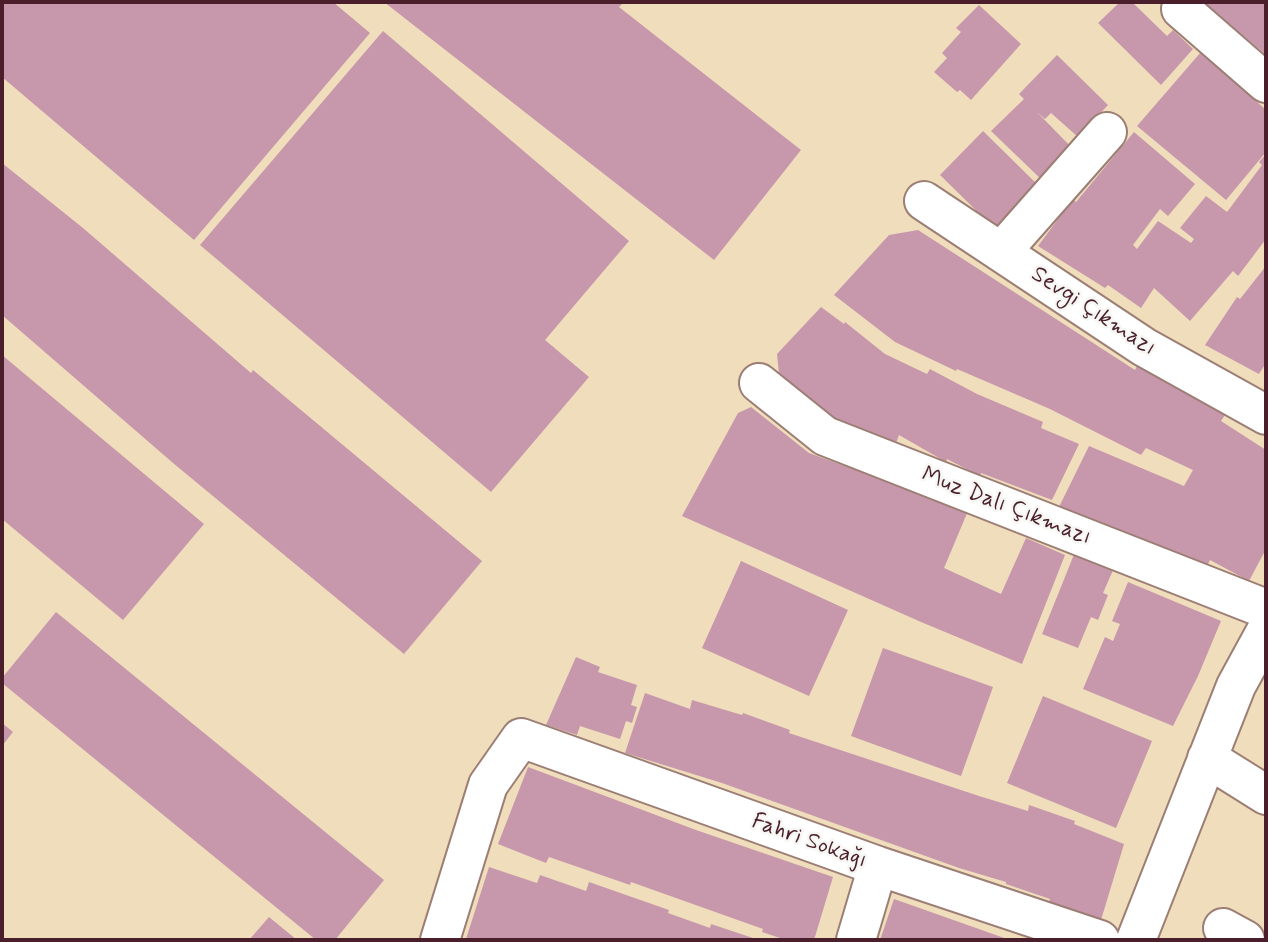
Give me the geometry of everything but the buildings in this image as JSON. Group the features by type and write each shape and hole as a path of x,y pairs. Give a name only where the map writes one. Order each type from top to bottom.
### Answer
{"street":[{"path":"1181,9 1266,83"},
{"path":"1001,252 1107,132"},
{"name":"Sevgi Çıkmazı","path":"924,201 1143,347 1266,415"},
{"name":"Muz Dalı Çıkmazı","path":"759,383 825,436 1266,609"},
{"path":"1136,940 1236,686 1266,631"},
{"name":"Fahri Sokağı","path":"440,940 488,785 521,738 878,866 1100,940"},
{"path":"1208,758 1266,795"},
{"path":"856,940 878,866"}]}
